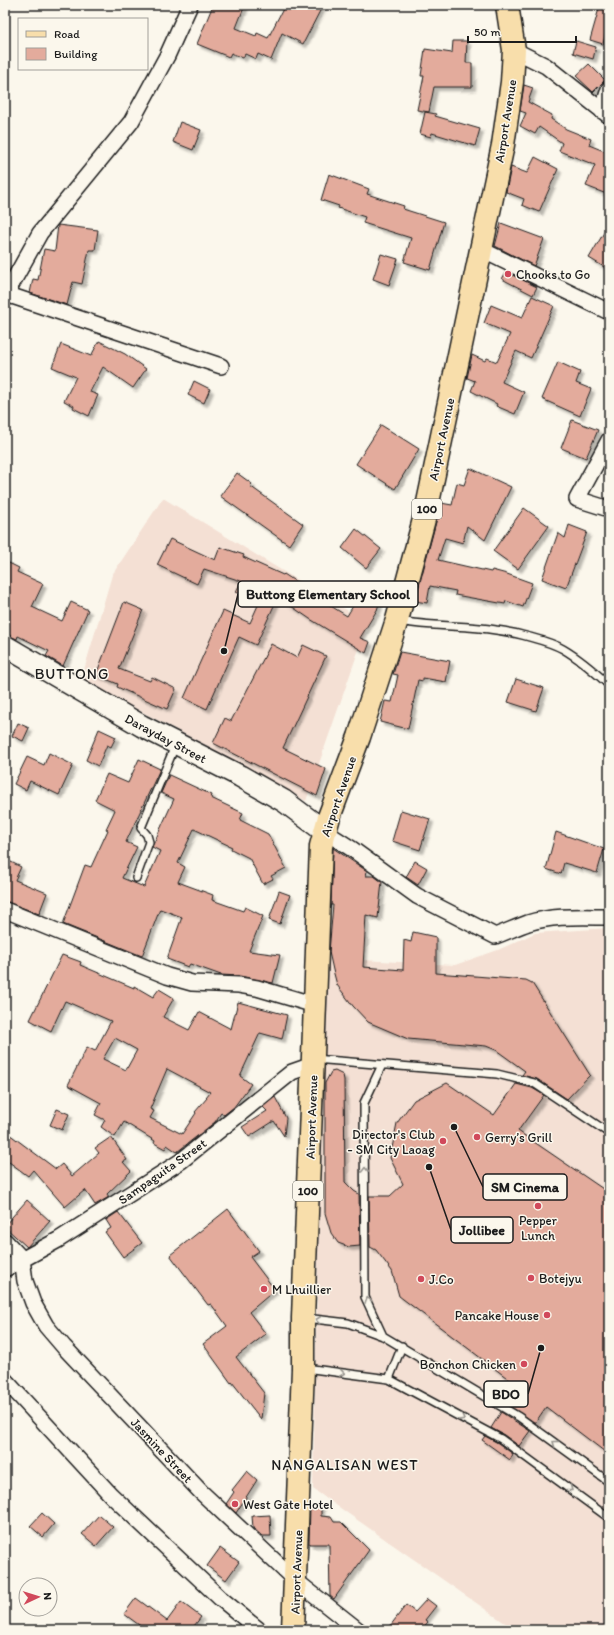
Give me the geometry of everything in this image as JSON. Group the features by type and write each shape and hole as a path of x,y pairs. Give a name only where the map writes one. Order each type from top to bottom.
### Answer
{"main road":[{"name":"Airport Avenue","path":"293,1630 296,1581 303,1368 303,1318 321,846 324,831 359,737 397,620 426,512 503,145 512,82 514,50 507,5"}],"street":[{"path":"190,5 167,56 130,122 40,233 6,296 221,366"},
{"path":"514,50 546,66 605,114"},
{"path":"605,114 609,89"},
{"path":"482,250 609,312"},
{"path":"609,440 577,499 609,509"},
{"name":"Darayday Street","path":"5,646 94,699 176,744 240,776 284,801 324,831"},
{"path":"324,831 352,849 417,896 496,936 527,924 548,919 572,917 609,917"},
{"path":"5,910 168,976 192,983 239,985 257,988 315,1005"},
{"name":"Sampaguita Street","path":"5,1269 58,1240 181,1161 292,1072 313,1062"},
{"path":"5,1241 22,1259"},
{"name":"Jasmine Street","path":"22,1259 25,1281 32,1303 46,1326 59,1341 201,1492 296,1581 358,1630"},
{"path":"5,1380 111,1494 220,1598 259,1630"}],"lane":[{"path":"397,620 418,625 496,630 527,637 562,649 595,672 609,685"},
{"path":"136,878 149,842 147,835 141,828 176,744"},
{"path":"313,1062 382,1065 497,1074 534,1083 609,1133"},
{"path":"382,1065 364,1103 366,1297 383,1336"},
{"path":"303,1318 348,1323 383,1336 402,1346 519,1417 609,1482"},
{"path":"389,1379 402,1346"},
{"path":"303,1368 389,1379 502,1439 609,1518"}],"shaded area":[{"path":"163,498 368,623 306,801 245,766 81,680 112,575"},
{"path":"609,928 609,1630 515,1630 313,1489 324,958 455,965 498,950 535,933"}],"building":[{"path":"213,5 245,5 236,28 256,36 257,33 268,38 285,5 323,5 303,44 282,33 271,60 258,54 256,59 245,54 243,58 231,53 229,57 197,44"},
{"path":"600,5 609,5 609,20 603,44 590,40"},
{"path":"453,41 467,41 466,63 472,63 472,87 434,87 429,112 417,110 424,76 421,76 425,49 452,53"},
{"path":"576,41 596,47 593,59 573,53"},
{"path":"589,64 605,80 593,92 576,76"},
{"path":"524,85 533,88 528,102 552,115 551,119 566,129 591,139 589,145 609,153 609,195 586,186 595,165 559,151 562,143 539,127 535,134 520,126 526,113 520,111"},
{"path":"425,112 436,114 435,116 480,129 475,146 432,133 431,137 420,134"},
{"path":"180,122 201,130 193,150 173,142"},
{"path":"535,157 558,169 539,212 522,205 524,199 506,192 511,167 527,173"},
{"path":"329,174 369,189 367,194 404,206 403,209 444,222 430,270 404,262 411,238 363,223 365,217 338,208 339,206 321,200"},
{"path":"501,223 544,239 534,266 495,246"},
{"path":"609,224 609,270 589,258"},
{"path":"58,225 98,230 95,250 89,250 82,284 73,282 67,305 30,293 33,279 38,280 44,249 55,251"},
{"path":"381,254 398,259 389,285 373,279"},
{"path":"506,272 537,287 533,295 502,279"},
{"path":"532,296 554,306 531,358 516,351 502,382 524,392 515,414 496,406 497,404 471,391 475,381 467,378 472,355 485,361 487,358 497,362 510,334 484,323 491,305 522,318"},
{"path":"99,341 125,354 146,369 133,388 103,367 90,392 98,395 89,416 73,408 74,406 64,401 76,377 52,367 61,344 91,356"},
{"path":"558,362 580,372 576,383 591,389 580,416 542,399"},
{"path":"194,381 210,389 204,403 188,395"},
{"path":"572,420 598,430 586,458 561,448"},
{"path":"381,425 419,449 395,489 356,464"},
{"path":"470,468 511,487 485,540 467,526 463,543 445,538 438,560 491,572 492,570 532,583 523,607 506,601 505,604 455,595 456,591 430,586 427,603 415,601 441,503 452,505 457,483 464,485"},
{"path":"237,473 252,484 250,486 303,524 289,545 220,496"},
{"path":"524,508 549,526 518,569 493,551"},
{"path":"569,525 587,532 566,588 542,579 558,533 565,538"},
{"path":"356,529 381,549 366,568 342,548"},
{"path":"170,539 215,560 220,547 244,555 243,557 283,575 284,574 347,616 366,584 382,595 377,610 360,638 370,642 366,653 310,619 278,597 256,645 239,637 207,709 184,698 223,611 250,623 259,603 236,592 241,581 204,569 197,584 157,565"},
{"path":"5,561 19,568 17,572 43,584 32,607 62,621 71,602 88,610 63,666 46,656 49,651 18,636 17,639 5,634"},
{"path":"124,602 143,610 119,669 150,681 152,677 176,689 167,709 117,687 118,684 96,675"},
{"path":"271,644 297,658 303,645 326,656 283,748 326,769 317,796 213,743 225,718 231,721"},
{"path":"400,652 450,661 446,682 423,678 423,681 418,680 408,729 380,722 385,701 392,702 398,675 393,674"},
{"path":"516,679 544,688 536,711 508,702"},
{"path":"18,723 29,728 23,741 12,736"},
{"path":"99,729 116,737 111,747 107,745 98,766 86,760"},
{"path":"49,753 73,765 59,795 30,781 26,790 14,784 27,757 44,765"},
{"path":"139,759 160,769 126,842 137,847 122,878 144,887 160,851 152,847 174,799 161,793 169,775 212,795 211,798 243,813 240,820 268,834 286,868 271,876 273,879 263,884 249,858 231,849 232,847 194,829 178,863 185,867 178,882 213,895 212,900 243,911 245,907 263,916 249,951 280,955 273,983 240,976 221,975 190,964 188,967 167,959 182,917 160,909 142,956 63,924 85,865 91,867 108,830 106,829 115,810 95,800 107,774 128,783"},
{"path":"401,810 430,819 420,850 392,841"},
{"path":"556,832 604,849 597,873 564,863 561,874 546,869"},
{"path":"333,848 367,871 366,876 374,876 382,882 378,918 366,915 363,967 403,970 404,940 411,942 413,932 436,937 436,973 526,980 532,983 590,1075 567,1099 537,1079 522,1075 525,1071 496,1050 486,1046 408,1039 368,1022 353,1006 337,985 329,952 333,905 331,905"},
{"path":"5,859 21,867 15,880 47,893 39,914 5,901"},
{"path":"415,861 427,868 418,885 406,877"},
{"path":"279,891 290,895 280,924 269,920"},
{"path":"62,955 81,962 80,965 134,988 134,986 153,997 159,989 174,998 163,1017 189,1030 199,1012 231,1029 238,1002 287,1015 282,1039 260,1033 240,1076 251,1084 234,1107 224,1115 221,1113 215,1122 177,1152 167,1145 165,1149 154,1143 155,1141 124,1122 115,1137 101,1127 105,1120 95,1115 101,1103 68,1085 87,1047 95,1051 111,1021 65,1001 51,1031 30,1020","holes":["115,1038 137,1050 126,1070 103,1059","167,1069 210,1092 195,1112 196,1113 182,1134 150,1118 154,1111 150,1109"]},
{"path":"335,1071 343,1075 344,1080 345,1182 359,1194 360,1246 349,1247 338,1243 331,1233 325,1213 325,1083 331,1072"},
{"path":"447,1083 494,1115 516,1084 532,1088 544,1095 518,1131 609,1193 609,1455 546,1407 535,1423 507,1404 519,1387 399,1296 392,1271 376,1250 370,1247 369,1196 390,1196 403,1184 390,1158 397,1123 414,1100"},
{"path":"275,1097 286,1118 284,1136 274,1121 249,1137 242,1127 267,1111 263,1107"},
{"path":"57,1109 69,1114 62,1130 50,1125"},
{"path":"5,1131 56,1169 62,1164 72,1176 99,1153 95,1148 111,1137 127,1160 123,1162 131,1171 107,1194 109,1197 95,1205 85,1190 65,1207 33,1170 28,1176 5,1159"},
{"path":"27,1200 50,1221 27,1247 5,1227 5,1225"},
{"path":"228,1209 259,1251 250,1257 275,1290 249,1312 266,1334 236,1357 264,1393 261,1419 232,1382 231,1383 203,1344 227,1326 211,1304 208,1305 170,1255"},
{"path":"118,1212 142,1243 123,1257 105,1232 111,1228 106,1220"},
{"path":"501,1412 530,1431 519,1446 491,1428"},
{"path":"485,1436 513,1454 510,1460 482,1440"},
{"path":"247,1471 257,1480 236,1513 226,1504 234,1492 232,1490"},
{"path":"310,1506 321,1507 321,1516 331,1517 334,1522 341,1522 369,1550 334,1599 330,1596 329,1544 309,1544"},
{"path":"42,1513 54,1524 43,1537 30,1526"},
{"path":"99,1515 113,1527 96,1546 82,1534"},
{"path":"270,1515 271,1536 262,1536 253,1528 252,1516"},
{"path":"220,1548 239,1562 226,1580 207,1566"},
{"path":"136,1598 167,1621 181,1602 201,1617 191,1630 146,1630 124,1614"},
{"path":"427,1599 436,1606 425,1620 428,1622 421,1630 387,1630 406,1605 415,1612"}],"place":[{"name":"Chooks to Go","path":"508,274"},
{"name":"Buttong Elementary School","path":"224,651"},
{"name":"SM Cinema","path":"454,1127"},
{"name":"Gerry’s Grill","path":"477,1137"},
{"name":"Director's Club - SM City Laoag","path":"443,1141"},
{"name":"Jollibee","path":"429,1167"},
{"name":"Pepper Lunch","path":"538,1206"},
{"name":"Botejyu","path":"531,1278"},
{"name":"J.Co","path":"421,1279"},
{"name":"M Lhuillier","path":"264,1289"},
{"name":"Pancake House","path":"547,1315"},
{"name":"BDO","path":"541,1348"},
{"name":"Bonchon Chicken","path":"524,1364"},
{"name":"West Gate Hotel","path":"235,1504"}],"district":[{"name":"BUTTONG","path":"72,674"},
{"name":"NANGALISAN WEST","path":"345,1465"}]}
